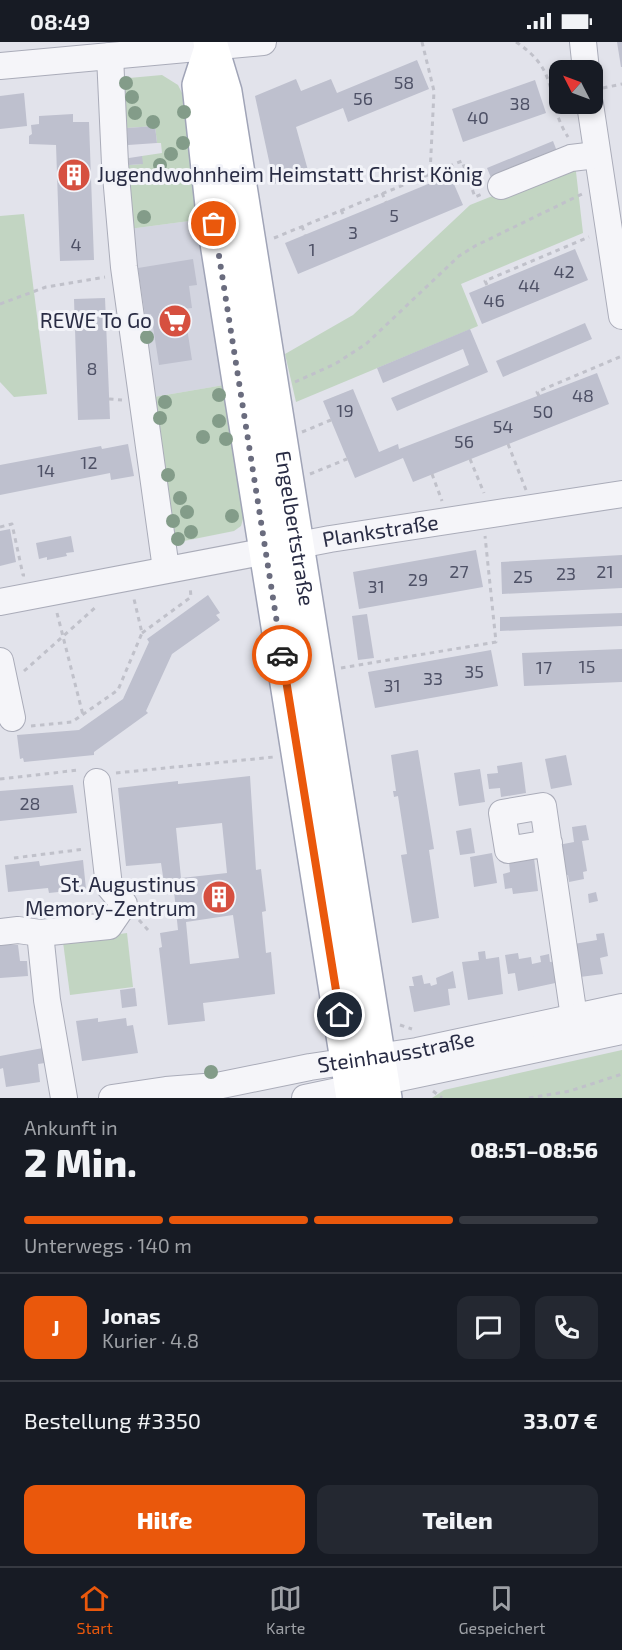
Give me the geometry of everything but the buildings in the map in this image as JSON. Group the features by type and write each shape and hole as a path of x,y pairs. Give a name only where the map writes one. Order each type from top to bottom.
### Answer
{"main road":[{"name":"Engelbertstraße","path":"210,45 225,92 317,672 366,1081"},
{"name":"Engelbertstraße","path":"210,45 199,85 214,224 297,755 366,1081"}],"street":[{"path":"0,66 210,45 263,42"},
{"path":"583,42 585,60"},
{"path":"110,56 115,164 124,274 176,568"},
{"path":"590,114 590,156 608,230 622,316"},
{"path":"501,186 571,158 590,156"},
{"name":"Plankstraße","path":"0,602 297,545 622,494"},
{"path":"0,661 12,718"},
{"path":"0,932 18,930 40,933 109,926 124,904 109,886 97,779"},
{"path":"549,843 574,1017"},
{"path":"40,933 47,1000 64,1098"},
{"name":"Steinhausstraße","path":"112,1098 166,1090 217,1086 366,1081 417,1051 622,1007"},
{"name":"Steinhausstraße","path":"305,1098 366,1081 622,1031"},
{"path":"217,1086 239,1098"}],"path":[{"path":"422,42 434,91 430,174"},
{"path":"516,42 530,51 540,62 552,86 561,125 590,156"},
{"path":"250,248 462,161 475,197 501,186"},
{"path":"421,178 424,186"},
{"path":"382,193 386,201"},
{"path":"273,392 335,364 366,344 459,256 582,194"},
{"path":"341,210 345,218"},
{"path":"302,226 305,235"},
{"path":"487,285 485,281 608,230"},
{"path":"555,251 558,256"},
{"path":"520,266 522,271"},
{"path":"0,304 46,287 124,274"},
{"path":"539,396 537,392 575,379 622,356"},
{"path":"508,444 534,508"},
{"path":"287,483 347,459"},
{"path":"317,672 496,642 487,516 470,459"},
{"path":"432,474 450,522"},
{"path":"0,527 12,524 22,575 31,574"},
{"path":"12,718 23,727 72,722 118,690 142,633 191,597 176,568"},
{"path":"130,576 142,633"},
{"path":"5,687 130,576"},
{"path":"52,592 83,716"},
{"path":"0,778 96,768 97,779 297,755"},
{"path":"14,858 105,847"},
{"path":"529,1098 570,1091 622,1074"},
{"path":"437,1095 442,1098"}],"shaded area":[{"path":"197,220 224,385 148,398 129,229"}],"green space":[{"path":"162,75 178,85 183,95 197,220 129,229 124,158 129,158 130,165 142,164 142,156 162,153 161,143 157,143 155,126 127,128 128,145 123,146 118,79"},
{"path":"575,163 583,233 461,284 478,326 296,402 285,354 353,315 470,205"},
{"path":"24,214 47,394 14,397 0,382 0,216"},
{"path":"224,385 245,512 241,526 234,531 174,543 148,398"},
{"path":"127,933 133,987 70,995 63,942"},
{"path":"622,1050 622,1098 432,1098 444,1090"}],"way so far":[{"path":"214,224 282,655"}],"place":[{"name":"Jugendwohnheim Heimstatt Christ König","path":"74,175"},
{"name":"REWE To Go","path":"175,321"},
{"name":"St. Augustinus Memory-Zentrum","path":"219,897"}],"route":[{"path":"282,655 340,1015"}]}
